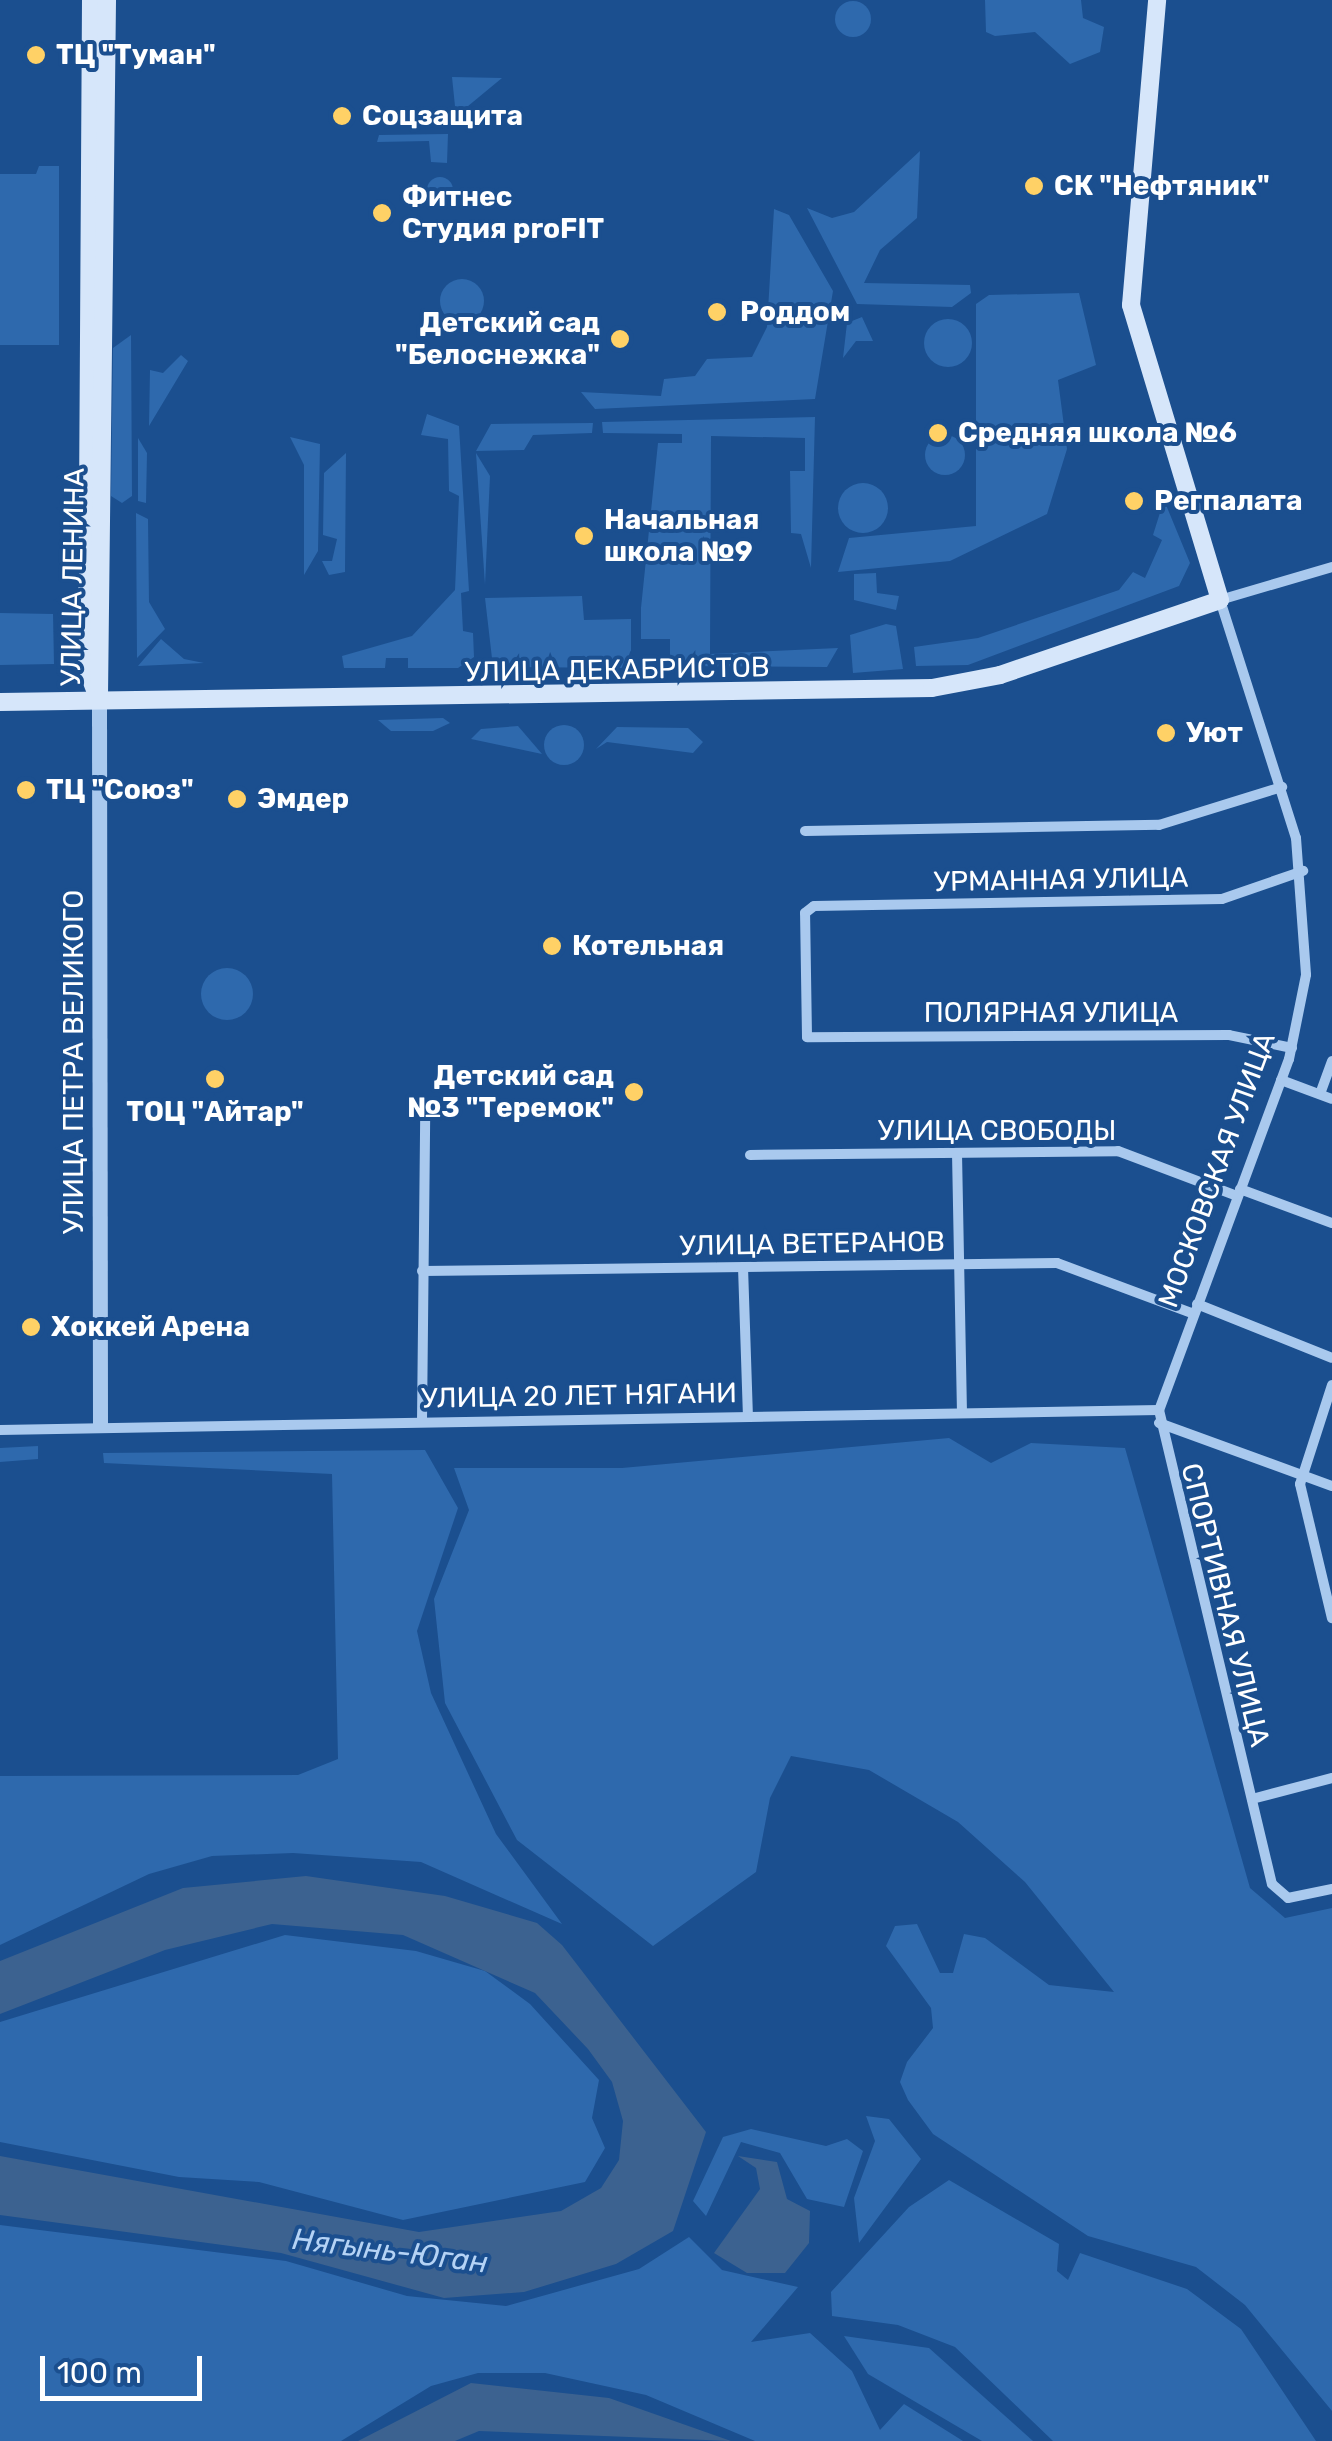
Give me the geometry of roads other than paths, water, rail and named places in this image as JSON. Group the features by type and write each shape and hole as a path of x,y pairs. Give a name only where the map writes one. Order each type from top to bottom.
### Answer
{"main road":[{"name":"УЛИЦА ЛЕНИНА","path":"90,0 98,115"},
{"name":"УЛИЦА ЛЕНИНА","path":"98,700 87,669 98,115 106,0"},
{"name":"МОСКОВСКАЯ УЛИЦА","path":"1157,0 1131,306 1220,600"},
{"name":"УЛИЦА ДЕКАБРИСТОВ","path":"0,702 932,688 1000,675 1220,600"}],"street":[{"path":"1220,600 1332,567"},
{"name":"МОСКОВСКАЯ УЛИЦА","path":"1159,1423 1159,1410 1292,1048 1308,942 1303,871 1282,787 1220,600"},
{"name":"УЛИЦА ПЕТРА ВЕЛИКОГО","path":"98,700 100,1424"},
{"path":"805,831 1158,825 1282,787"},
{"name":"УРМАННАЯ УЛИЦА","path":"808,1037 805,913 814,906 1222,899 1303,871"},
{"name":"ПОЛЯРНАЯ УЛИЦА","path":"808,1037 1229,1035 1292,1048"},
{"path":"1281,1080 1326,1096 1332,1061"},
{"path":"422,1421 425,1112"},
{"name":"УЛИЦА СВОБОДЫ","path":"750,1154 1118,1151 1332,1223"},
{"path":"957,1153 962,1412"},
{"name":"УЛИЦА ВЕТЕРАНОВ","path":"422,1271 1070,1266 1332,1358"},
{"path":"743,1267 748,1416"},
{"path":"1332,1384 1301,1474 1332,1618"},
{"name":"УЛИЦА 20 ЛЕТ НЯГАНИ","path":"0,1430 100,1424 1159,1410"},
{"path":"1159,1423 1332,1486"},
{"name":"СПОРТИВНАЯ УЛИЦА","path":"1159,1423 1278,1894 1332,1889"},
{"path":"1252,1799 1332,1778"}],"water":[{"name":"Нягынь-Юган","path":"306,1876 445,1896 537,1923 562,1945 706,2132 673,2231 616,2264 524,2292 444,2298 281,2253 0,2215 0,2156 419,2232 561,2211 601,2188 619,2160 623,2121 612,2082 588,2049 535,1993 403,1935 272,1924 165,1950 0,2014 0,1961 183,1888"},
{"path":"738,2156 777,2162 787,2199 810,2211 809,2243 785,2273 747,2273 714,2253 760,2189 756,2168"},
{"path":"471,2383 609,2398 731,2441 479,2431 455,2441 358,2441"}],"place":[{"name":"ТЦ \"Туман\"","path":"36,55"},
{"name":"Соцзащита","path":"342,116"},
{"name":"СК \"Нефтяник\"","path":"1034,186"},
{"name":"Фитнес Студия proFIT","path":"382,213"},
{"name":"Роддом","path":"717,312"},
{"name":"Детский сад \"Белоснежка\"","path":"620,339"},
{"name":"Средняя школа №6","path":"938,433"},
{"name":"Регпалата","path":"1134,501"},
{"name":"Начальная школа №9","path":"584,536"},
{"name":"Уют","path":"1166,733"},
{"name":"ТЦ \"Союз\"","path":"26,790"},
{"name":"Эмдер","path":"237,799"},
{"name":"Котельная","path":"552,946"},
{"name":"ТОЦ \"Айтар\"","path":"215,1079"},
{"name":"Детский сад №3 \"Теремок\"","path":"634,1092"},
{"name":"Хоккей Арена","path":"31,1327"}]}
